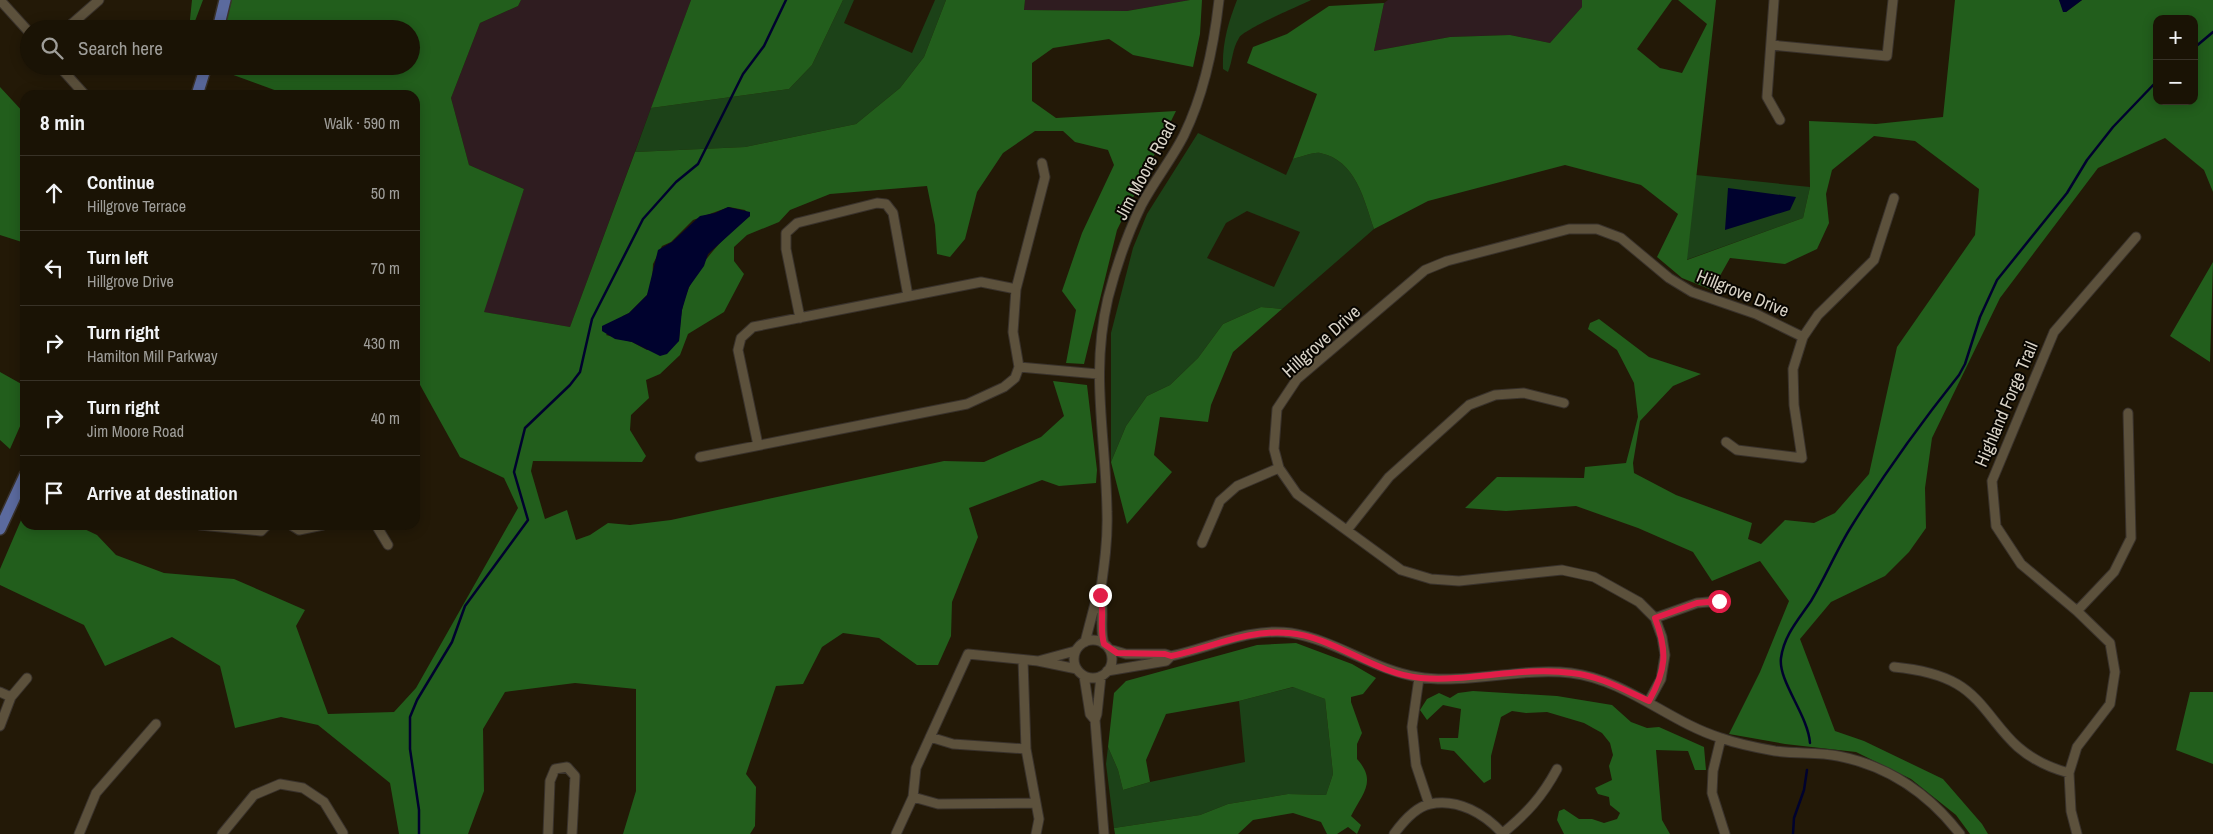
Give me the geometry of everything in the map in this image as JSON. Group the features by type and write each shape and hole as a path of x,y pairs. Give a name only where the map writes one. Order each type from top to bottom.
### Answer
{"main road":[{"path":"220,20 225,0"},
{"path":"198,90 203,75"},
{"path":"0,529 4,511 20,484"}],"street":[{"path":"0,0 20,22"},
{"path":"76,20 99,0"},
{"name":"Jim Moore Road","path":"1106,647 1100,629 1102,601 1100,595 1107,539 1107,513 1098,374 1100,344 1108,300 1122,252 1142,206 1184,135 1198,103 1216,27 1219,0"},
{"path":"1774,0 1767,97 1780,120"},
{"path":"1771,45 1887,56 1893,0"},
{"path":"68,75 81,90"},
{"path":"700,458 967,404 1004,387 1015,378 1019,367 1013,332 1016,289 1045,177 1042,163"},
{"path":"1726,442 1737,450 1802,458 1794,405 1793,369 1803,336 1818,315 1874,260 1884,235 1894,198"},
{"path":"800,318 786,249 786,233 797,223 877,203 886,204 893,213 908,296"},
{"name":"Hillgrove Drive","path":"1649,701 1661,679 1664,655 1662,637 1655,618 1639,602 1594,577 1562,570 1459,581 1430,579 1401,570 1297,494 1279,468 1274,449 1278,409 1298,379 1426,270 1447,261 1569,229 1597,228 1621,238 1669,278 1692,292 1756,314 1803,336"},
{"name":"Highland Forge Trail","path":"2077,834 2071,811 2069,774 2077,747 2110,704 2115,672 2110,643 2078,611 2021,564 1996,526 1992,481 2054,332 2136,237"},
{"path":"758,445 738,350 741,338 753,327 981,282 1016,289"},
{"path":"1019,367 1098,374"},
{"path":"1347,530 1390,477 1469,406 1495,395 1524,393 1564,403"},
{"path":"2078,611 2114,572 2132,538 2128,413"},
{"path":"1202,543 1220,501 1237,486 1279,468"},
{"path":"379,530 388,545"},
{"name":"Jim Moore Road","path":"1084,642 1096,600 1100,595"},
{"path":"1655,618 1697,603 1719,601"},
{"path":"896,834 913,797 916,768 968,654 1038,661 1076,670 1089,678 1166,661 1171,656 1247,635 1290,633 1318,640 1375,664 1419,678 1453,678 1539,671 1574,673 1607,682 1721,738 1774,751 1838,756 1875,767 1902,780 1923,795 1942,812 1960,834"},
{"path":"1076,670 1074,658 1076,651 1084,642 1094,640 1106,647 1126,654 1165,654 1171,656"},
{"path":"1094,720 1098,714 1104,674 1112,660 1106,647"},
{"path":"1038,661 1076,651"},
{"path":"1023,660 1026,749 1039,819 1036,834"},
{"path":"1894,666 1914,669 1955,683 1979,703 2018,747 2041,763 2069,774"},
{"path":"1084,676 1090,714 1094,720 1104,834"},
{"path":"0,726 11,698 27,678"},
{"path":"1419,678 1412,726 1416,765 1429,804"},
{"path":"0,692 11,698"},
{"path":"79,834 96,793 156,724"},
{"path":"930,737 953,744 1026,749"},
{"path":"1721,738 1713,770 1712,793 1725,834"},
{"path":"548,834 550,780 555,769 567,767 575,776 572,834"},
{"path":"1394,834 1406,819 1429,804 1466,807 1486,816 1503,834 1528,812 1546,788 1557,769"},
{"path":"222,834 254,795 280,784 303,788 324,802 343,833"},
{"path":"913,797 938,804 1036,803"}],"shaded area":[{"path":"521,0 691,0 570,327 483,312 524,189 469,165 451,98 480,23 518,6"},
{"path":"1025,0 1190,0 1127,11 1024,10"},
{"path":"1388,0 1582,0 1582,7 1550,43 1510,35 1450,37 1374,51 1384,3"}],"green space":[{"path":"192,0 203,0 195,20 190,20"},
{"path":"231,0 521,0 518,6 480,23 451,98 469,165 524,189 484,312 570,327 635,152 745,147 856,124 900,88 924,57 946,0 1025,0 1024,10 1127,11 1190,0 1202,0 1200,34 1193,67 1133,55 1109,39 1053,48 1032,63 1032,101 1056,118 1176,111 1117,230 1084,364 1066,363 1076,310 1062,291 1082,233 1114,165 1108,150 1075,142 1063,131 1035,131 1003,153 977,192 965,239 950,257 937,254 935,225 927,186 830,194 790,210 779,222 747,235 734,247 734,261 744,274 724,312 688,334 680,355 660,374 646,380 649,398 631,415 630,430 646,456 642,462 533,461 531,471 545,519 567,510 576,540 590,535 608,523 630,525 671,520 944,461 984,462 1041,437 1064,416 1053,381 1087,385 1097,470 1096,483 1059,486 1042,480 969,508 978,537 952,602 951,636 938,665 917,665 879,638 843,633 822,647 803,684 776,686 746,774 756,787 755,826 750,834 623,834 636,791 636,689 575,683 505,692 483,729 484,791 468,834 399,834 390,783 318,725 281,717 235,728 220,666 172,637 105,666 84,625 0,585 0,569 20,523 20,530 86,530 97,535 116,555 164,573 234,579 305,610 296,626 328,714 394,712 416,688 518,508 504,478 460,457 420,385 420,90 274,90 233,75 420,75 420,20 227,20","holes":["729,207 745,210 750,216 718,245 691,283 685,296 682,310 679,341 647,350 632,342 606,335 623,316 629,313 647,295 652,283 653,264 662,246 671,242 693,220"]},
{"path":"691,0 843,0 812,65 789,89 651,108"},
{"path":"843,0 854,0 844,23 912,53 935,0 946,0 924,57 900,88 856,124 745,147 635,152 651,108 789,89 812,65"},
{"path":"1237,0 1311,0 1243,34 1235,46 1228,72 1223,69 1225,42 1228,25"},
{"path":"1582,0 1672,0 1637,49 1660,68 1682,73 1707,24 1678,0 1716,0 1687,260 1803,218 1810,187 1809,121 1876,124 1943,117 1955,0 2059,0 2066,12 2082,0 2213,0 2213,192 2204,170 2165,138 2098,168 2000,298 1932,438 1925,488 1926,528 1909,552 1885,576 1831,602 1800,639 1835,731 1864,741 1943,779 1982,824 1988,834 1970,834 1956,815 1911,779 1856,752 1785,744 1729,734 1760,672 1789,601 1760,561 1712,581 1693,552 1638,528 1576,506 1506,511 1465,508 1497,477 1584,478 1585,467 1626,463 1638,417 1634,383 1617,350 1588,329 1590,323 1599,319 1649,357 1701,374 1673,386 1640,421 1633,463 1634,473 1676,495 1752,523 1748,539 1761,544 1785,520 1814,523 1835,513 1869,474 1897,347 1975,235 1979,189 1915,141 1874,136 1832,170 1826,194 1829,223 1817,249 1785,264 1730,258 1712,290 1682,278 1657,257 1678,214 1641,185 1565,165 1428,201 1374,229 1357,183 1342,164 1332,157 1320,153 1293,159 1317,94 1247,63 1253,47 1287,34 1329,6 1384,3 1374,51 1450,37 1510,35 1550,43 1582,7"},
{"path":"0,87 20,109 20,241 0,235"},
{"path":"1198,133 1286,175 1293,159 1317,153 1332,157 1350,172 1357,183 1374,229 1282,309 1261,307 1223,324 1198,358 1170,385 1147,396 1126,426 1111,462 1111,333 1133,248 1147,214","holes":["1247,211 1300,232 1274,287 1207,258 1226,223"]},
{"path":"1696,175 1810,187 1803,218 1686,260"},
{"path":"2213,262 2210,362 2170,336"},
{"path":"1261,307 1282,309 1233,352 1211,405 1208,422 1160,417 1154,455 1172,472 1127,524 1111,462 1126,426 1147,396 1170,385 1198,358 1223,324"},
{"path":"0,372 20,383 20,426 10,449 0,440"},
{"path":"1296,643 1352,664 1376,678 1363,694 1351,697 1362,733 1357,744 1357,759 1363,767 1367,781 1363,794 1351,816 1361,825 1357,834 1348,827 1337,834 1327,834 1321,822 1293,813 1253,820 1238,834 1115,834 1114,828 1200,815 1228,804 1288,794 1326,795 1333,774 1325,699 1293,687 1239,701 1166,714 1146,760 1150,782 1123,790 1118,770 1108,747 1114,693 1126,681 1257,645"},
{"path":"1294,687 1325,699 1333,774 1326,795 1288,794 1228,804 1200,815 1114,828 1106,764 1108,747 1118,770 1123,790 1150,782 1245,762 1239,701"},
{"path":"1473,691 1557,696 1612,705 1631,722 1647,728 1659,727 1704,747 1706,770 1695,770 1688,751 1656,750 1662,820 1670,834 1564,834 1557,820 1559,811 1564,809 1579,819 1592,819 1604,823 1617,819 1620,813 1610,805 1609,797 1598,794 1595,788 1612,780 1609,766 1613,755 1610,743 1602,733 1584,723 1547,712 1526,713 1512,711 1501,717 1491,756 1491,779 1484,783 1454,751 1441,749 1439,738 1458,738 1461,709 1443,705 1427,720 1420,710 1427,699 1439,693 1450,698 1458,693"},
{"path":"2190,692 2213,692 2213,764 2176,750"}],"water":[{"path":"2059,0 2082,0 2066,12 2063,12"},
{"path":"1728,188 1796,197 1790,210 1725,230"},
{"path":"728,207 750,212 750,216 708,254 704,266 689,287 682,310 679,341 667,354 660,356 632,342 615,339 602,331 602,326 629,313 647,295 658,250 672,242 700,216 715,213"}],"waterway":[{"path":"419,834 419,810 410,749 410,717 417,700 452,642 465,606 528,520 514,472 525,428 570,385 580,372 592,319 643,219 676,182 698,164 743,74 764,46 786,0"},
{"path":"2198,45 2213,32"},
{"path":"1810,743 1804,721 1788,688 1781,667 1785,642 1811,601 1864,507 1903,449 1959,375 1965,364 1980,317 1997,280 2067,193 2087,160 2113,127 2153,85"},
{"path":"1793,834 1794,818 1804,790 1807,770"}],"route":[{"path":"1100,595 1102,601 1101,635 1108,649 1117,653 1165,654 1171,656 1261,633 1290,633 1318,640 1375,664 1419,678 1453,678 1556,671 1574,673 1607,682 1649,701 1661,679 1664,655 1662,637 1655,618 1697,603 1719,601"}]}
